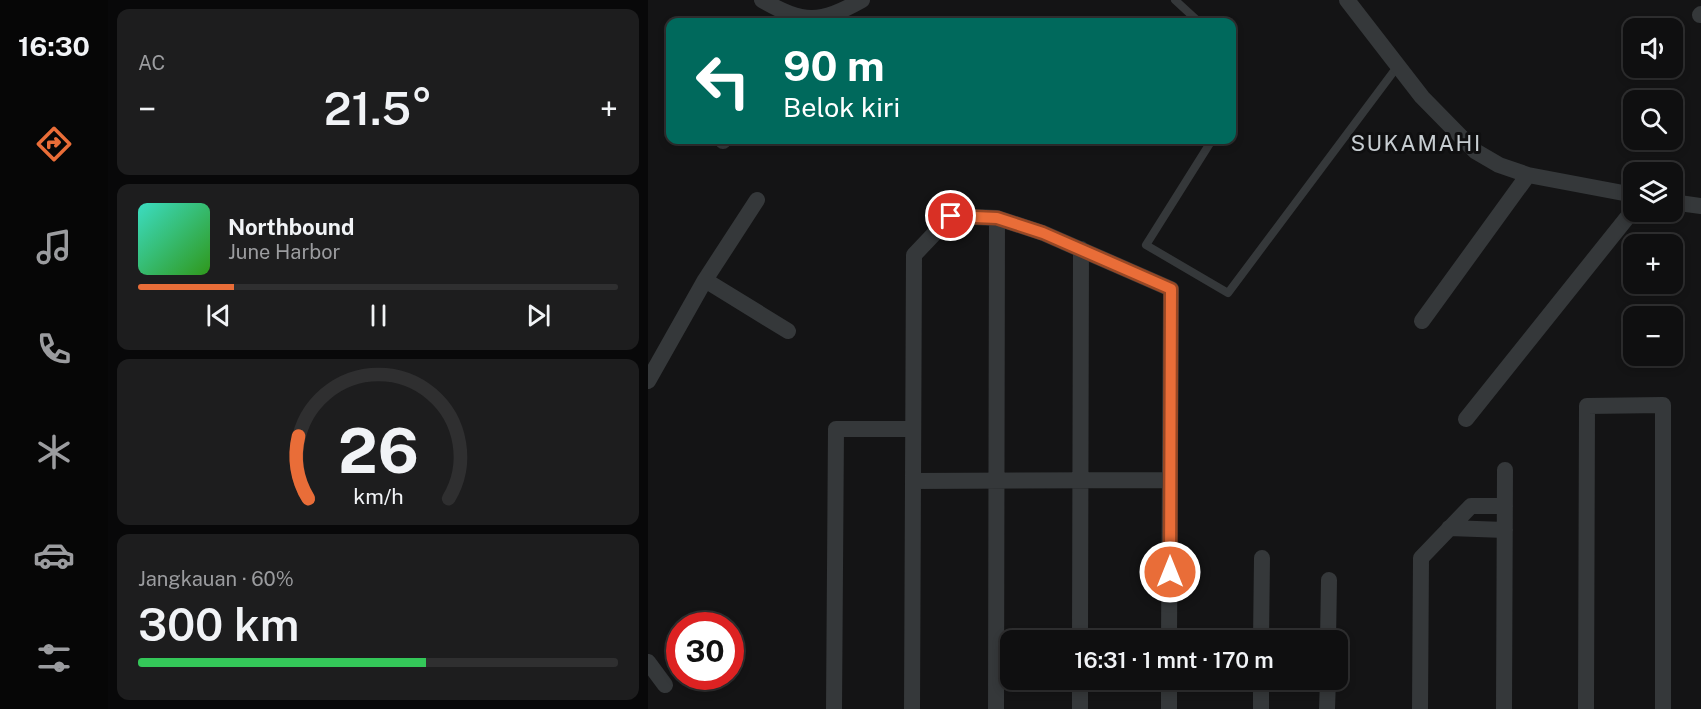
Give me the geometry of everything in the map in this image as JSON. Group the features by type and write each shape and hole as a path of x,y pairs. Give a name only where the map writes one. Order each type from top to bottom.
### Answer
{"street":[{"path":"762,0 794,18"},
{"path":"820,18 835,14 862,0"},
{"path":"1347,0 1422,97 1475,151 1499,165 1528,175 1623,193"},
{"path":"1422,321 1528,175"},
{"path":"648,381 705,280 757,200"},
{"path":"1683,204 1701,206"},
{"path":"912,709 914,255 951,216 997,218 1081,249 1171,289 1169,630"},
{"path":"996,709 997,218"},
{"path":"1466,419 1624,222"},
{"path":"1080,630 1081,249"},
{"path":"705,280 788,331"},
{"path":"1586,709 1587,406 1663,405 1663,709"},
{"path":"834,709 836,429 913,429"},
{"path":"1504,709 1506,470"},
{"path":"913,481 1170,480"},
{"path":"1420,709 1421,558 1471,506 1505,506"},
{"path":"1449,528 1505,530"},
{"path":"1262,558 1262,630"},
{"path":"1328,630 1329,580"},
{"path":"648,663 666,686"},
{"path":"1080,690 1080,709"},
{"path":"1169,690 1169,709"},
{"path":"1261,690 1261,709"},
{"path":"1327,709 1328,690"}],"lane":[{"path":"1175,0 1195,18"},
{"path":"1209,144 1146,245 1228,293 1397,67"}],"district":[{"name":"SUKAMAHI","path":"1416,143"}],"route":[{"path":"951,216 997,218 1043,233 1171,289 1170,572"}]}
